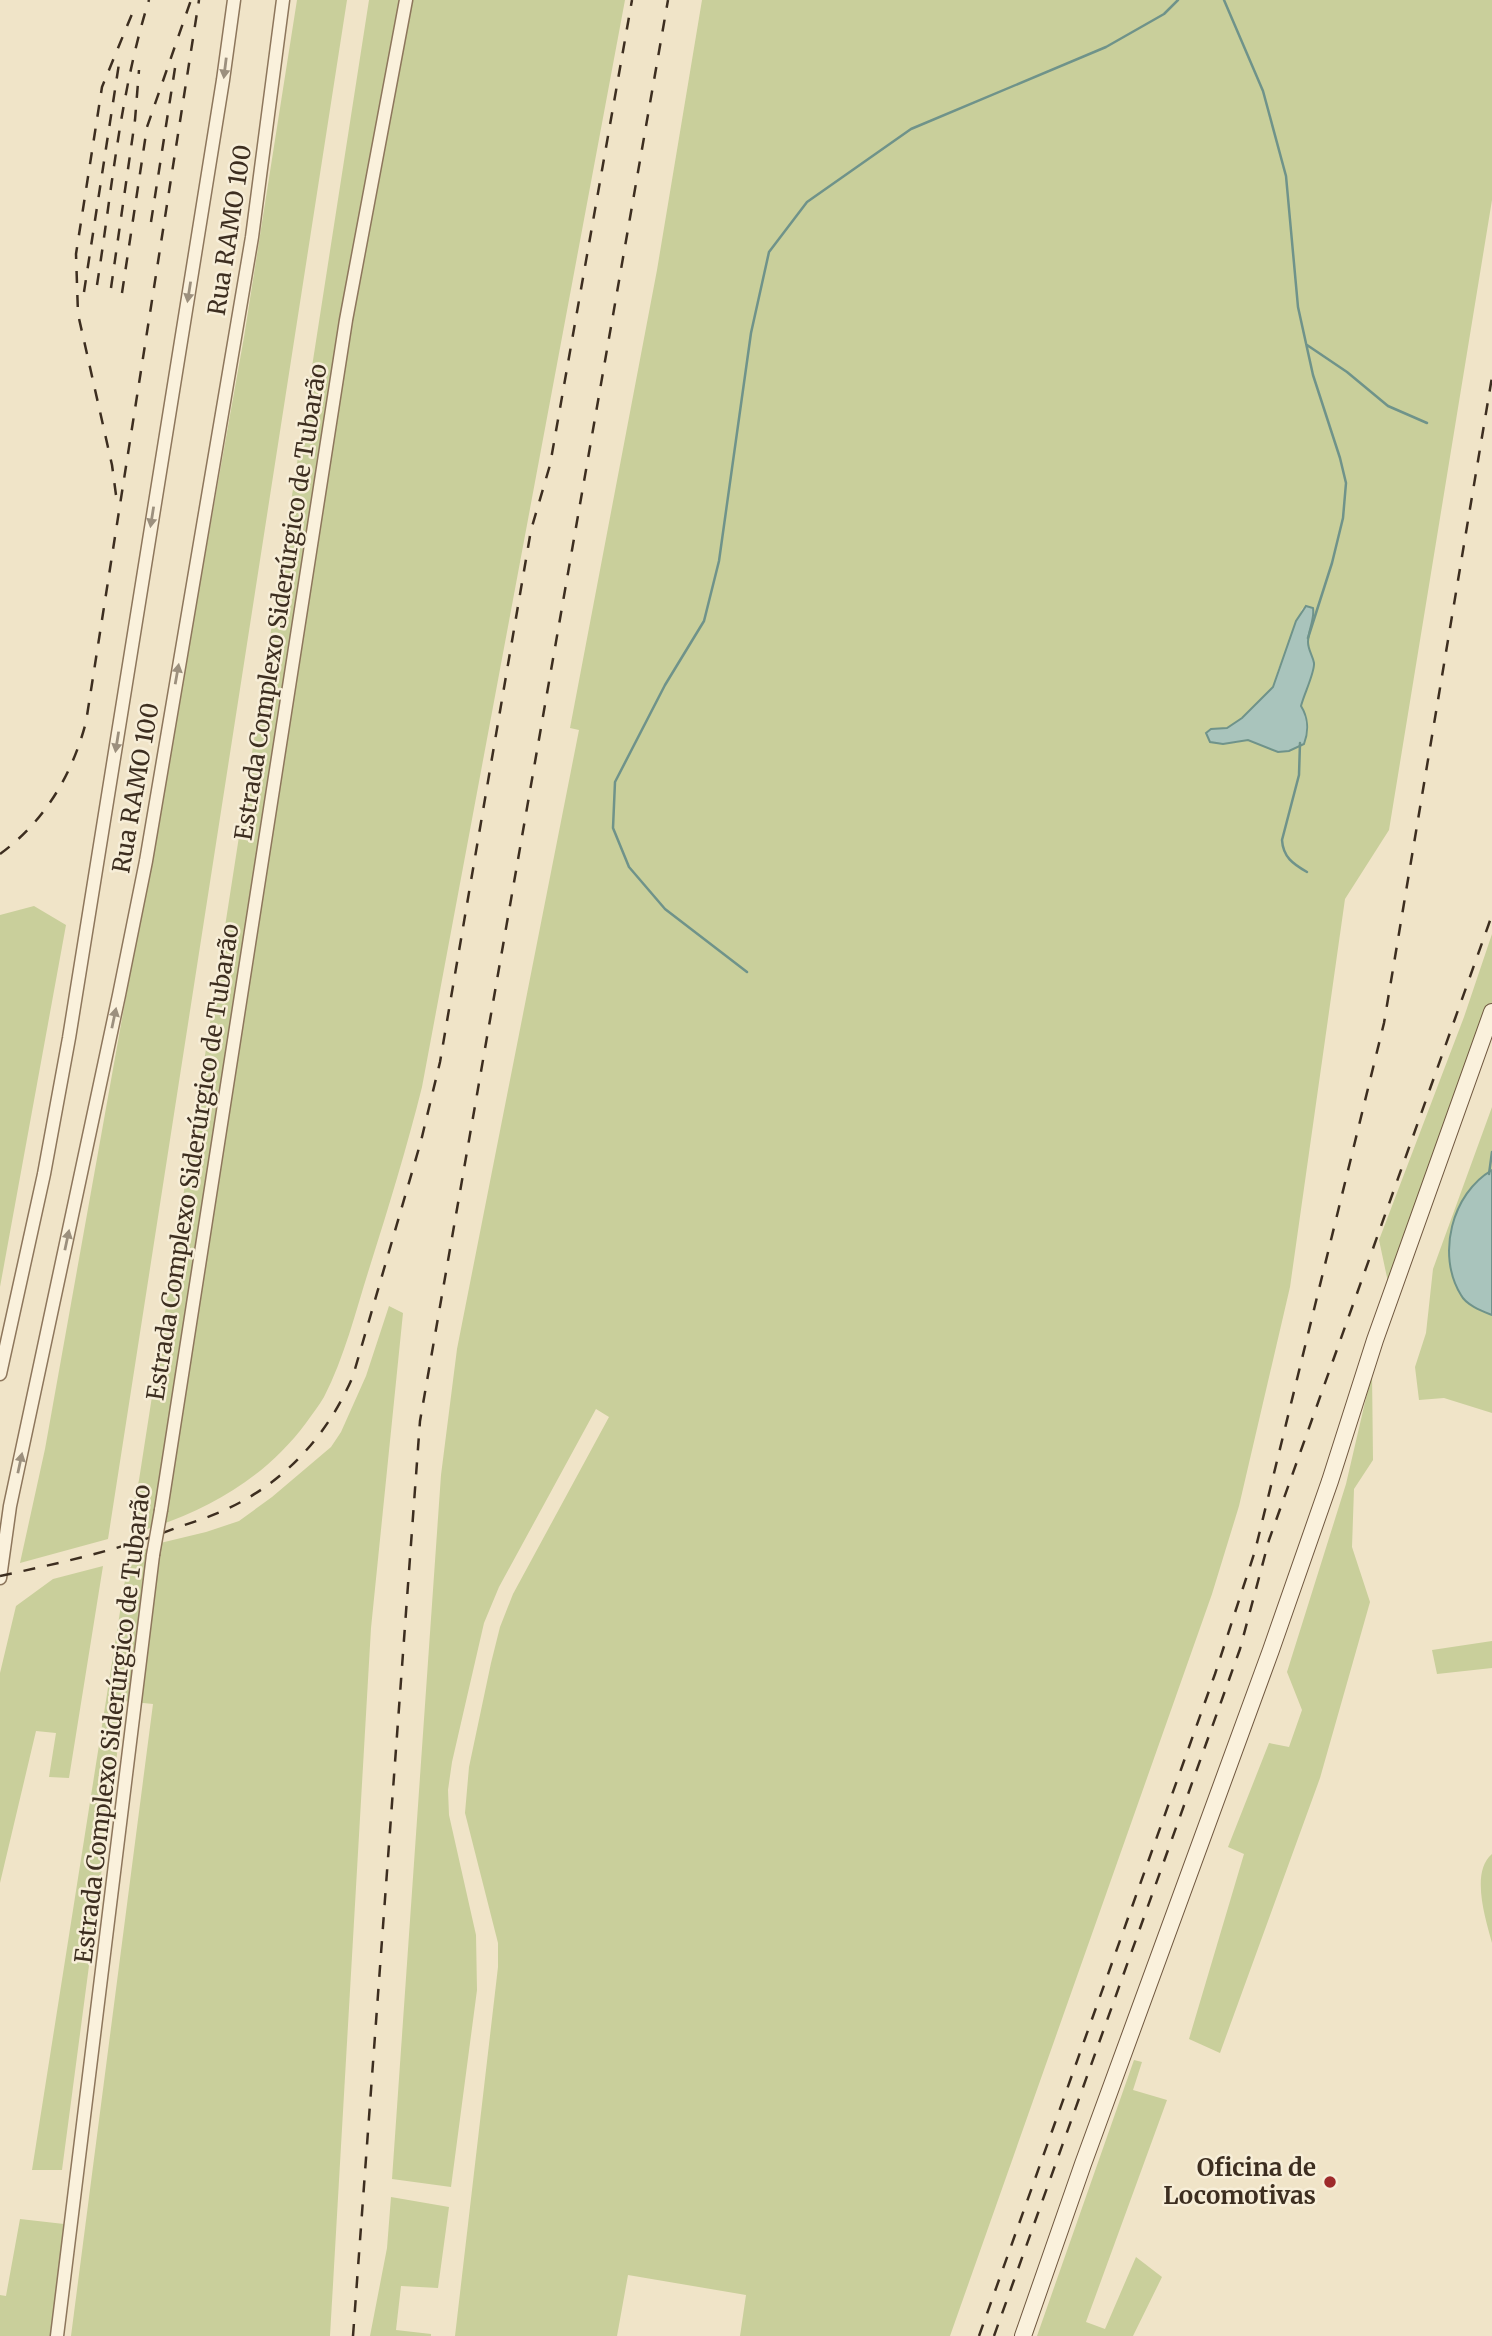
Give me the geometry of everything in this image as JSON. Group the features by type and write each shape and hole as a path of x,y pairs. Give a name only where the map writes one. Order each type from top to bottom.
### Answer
{"street":[{"name":"Rua RAMO 100","path":"0,1374 44,1174 69,1038 223,80 233,0"},
{"name":"Rua RAMO 100","path":"0,1578 5,1507 116,1009 146,861 252,237 283,0"},
{"name":"Estrada Complexo Siderúrgico de Tubarão","path":"57,2336 153,1555 346,320 406,0"},
{"path":"1023,2336 1266,1663 1330,1481 1375,1340 1492,1012"}],"green space":[{"path":"297,0 347,0 108,1539 20,1563 45,1449 244,337"},
{"path":"369,0 625,0 422,1087 350,1333 322,1400 306,1423 273,1460 234,1490 213,1502 144,1530 130,1518 139,1480"},
{"path":"702,0 1492,0 1492,200 1389,830 1345,899 1290,1287 1239,1506 1212,1594 950,2336 740,2336 746,2295 628,2275 617,2336 455,2336 498,1967 498,1943 465,1813 469,1767 500,1627 513,1594 609,1417 596,1409 499,1587 484,1623 452,1762 448,1790 449,1815 476,1935 477,1990 451,2187 392,2179 441,1475 457,1349 579,730 570,728 657,270","holes":["1306,606 1313,608 1308,641 1311,656 1310,680 1306,685 1301,706 1278,752 1248,740 1234,743 1218,728 1227,728 1242,718 1273,687 1302,609"]},
{"path":"34,906 66,925 0,1287 0,915"},
{"path":"1492,934 1492,1006 1388,1282 1379,1240 1464,1017"},
{"path":"1492,1107 1492,1170 1468,1192 1457,1209 1479,1309 1492,1315 1492,1413 1444,1398 1419,1400 1415,1367 1426,1333 1433,1269"},
{"path":"389,1306 403,1313 371,1628 330,2336 71,2336 153,1704 124,1701 62,2170 32,2170 128,1561 152,1545 239,1521 331,1447 341,1432 366,1376"},
{"path":"1372,1372 1373,1460 1354,1489 1352,1547 1370,1602 1320,1778 1220,2053 1189,2039 1244,1854 1228,1847 1269,1743 1289,1747 1302,1710 1287,1672 1346,1484"},
{"path":"103,1566 69,1778 49,1777 56,1733 36,1731 0,1883 0,1673 16,1606 53,1579"},
{"path":"1492,1641 1492,1668 1437,1674 1432,1650"},
{"path":"1492,1854 1492,1943 1481,1884 1485,1862"},
{"path":"1134,2060 1142,2062 1133,2090 1167,2100 1086,2322 1105,2329 1136,2257 1162,2277 1133,2336 1037,2336"},
{"path":"391,2197 449,2207 438,2288 401,2286 396,2330 431,2336 370,2336 387,2248"},
{"path":"20,2219 64,2224 51,2336 0,2336 0,2295 6,2296"}],"water":[{"path":"1306,606 1313,608 1308,642 1314,663 1301,706 1307,724 1304,744 1289,751 1278,752 1248,740 1223,744 1210,742 1206,733 1211,729 1227,728 1242,718 1273,687 1296,621"},
{"path":"1492,1170 1492,1315 1463,1299 1454,1279 1449,1244 1458,1209 1478,1180"}],"waterway":[{"path":"747,972 665,909 629,867 613,828 615,782 665,685 704,621 719,561 751,333 769,252 807,202 911,129 1106,47 1164,14 1178,0"},
{"path":"1224,0 1263,91 1286,176 1298,307 1313,375 1346,483 1343,518 1332,563 1308,638"},
{"path":"1307,345 1347,372 1388,406 1427,423"},
{"path":"1300,743 1299,775 1282,840 1284,851 1290,859 1307,872"},
{"path":"1489,1174 1492,1152"}],"railway":[{"path":"97,285 124,106 149,0"},
{"path":"122,293 147,127 191,0"},
{"path":"0,854 30,827 55,796 73,760 86,722 199,0"},
{"path":"0,1576 133,1543 227,1509 248,1498 286,1471 302,1455 331,1418 353,1376 421,1141 440,1062 531,530 550,465 632,0"},
{"path":"353,2336 420,1421 668,0"},
{"path":"116,495 112,465 78,314 76,254 102,87 132,14"},
{"path":"84,292 120,57"},
{"path":"151,222 175,68"},
{"path":"111,288 135,120 139,70"},
{"path":"979,2336 1215,1674 1255,1551 1384,1023 1492,377"},
{"path":"994,2336 1240,1649 1269,1540 1492,915"}],"place":[{"name":"Oficina de Locomotivas","path":"1330,2182"}]}
